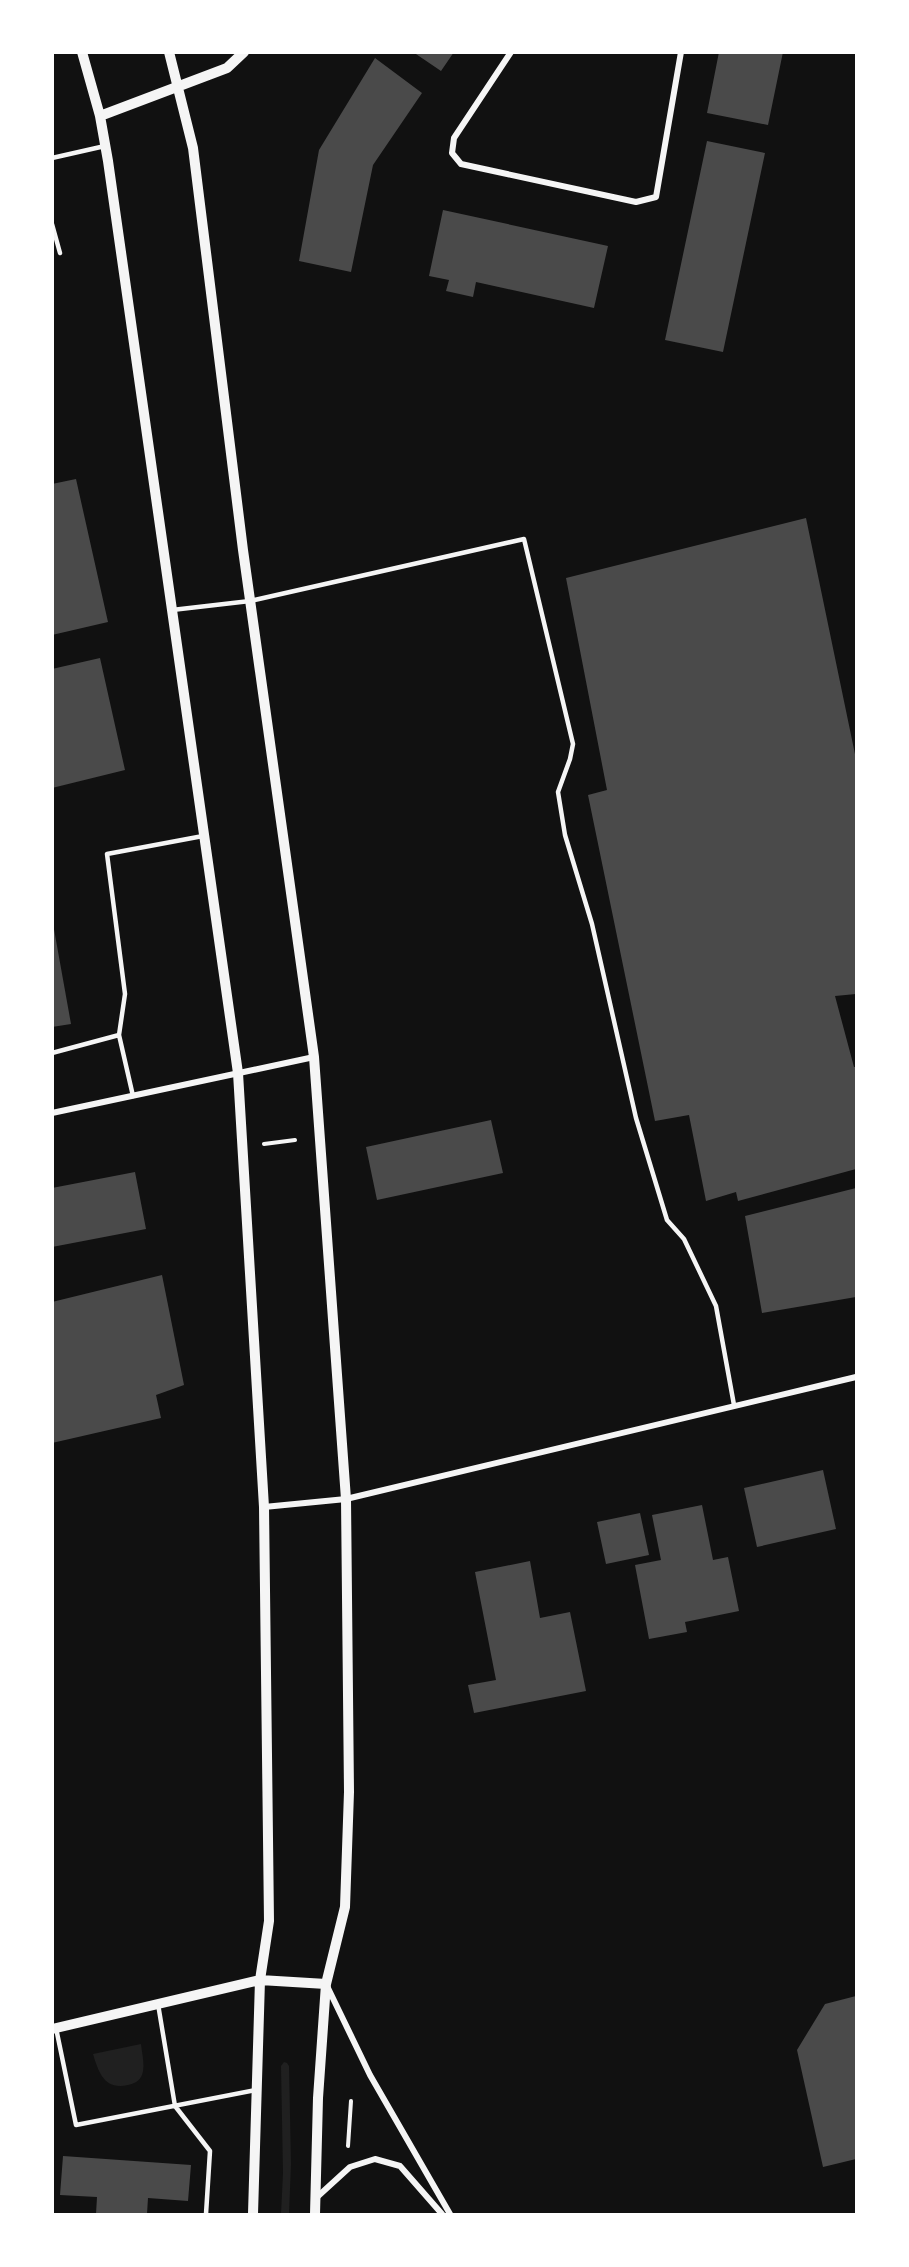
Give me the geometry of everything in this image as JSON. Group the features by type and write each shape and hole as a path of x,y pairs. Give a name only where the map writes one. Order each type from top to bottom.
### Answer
{"street":[{"path":"82,52 100,116 105,146 148,433 202,836 238,1072 264,1507 269,1922 260,1980 253,2214"},
{"path":"169,52 193,148 250,600 314,1057 346,1499 349,1792 345,1907 326,1984 318,2098 315,2214"},
{"path":"100,116 227,68 244,52"},
{"path":"511,52 454,138 452,153 461,164 636,202 656,197 681,52"},
{"path":"52,1113 314,1057"},
{"path":"264,1507 346,1499 856,1377"},
{"path":"54,2029 260,1980 326,1984"},
{"path":"326,1984 370,2075 450,2214"},
{"path":"316,2199 350,2167 375,2159 400,2166 442,2214"}],"lane":[{"path":"52,158 105,146"},
{"path":"52,224 60,253"},
{"path":"171,610 250,600 524,538 573,744 558,792 565,835 592,924 639,1130 667,1220 684,1239 716,1306 734,1405"},
{"path":"133,1096 119,1035 125,994 107,854 202,836"},
{"path":"52,1053 119,1035"},
{"path":"158,2004 175,2106 210,2151 206,2214"},
{"path":"54,2029 76,2125 256,2090"}],"path":[{"path":"264,1144 296,1140"},
{"path":"347,2150 351,2102"}],"shaded area":[{"path":"141,2044 143,2069 141,2077 132,2084 120,2086 108,2083 101,2074 93,2054"},
{"path":"284,2062 289,2066 291,2164 289,2214 281,2214 283,2173 281,2066"}],"building":[{"path":"413,52 454,52 441,71"},
{"path":"719,52 783,52 768,125 707,113"},
{"path":"375,58 422,93 373,165 351,272 299,261 319,150"},
{"path":"707,141 765,153 723,352 665,340"},
{"path":"443,210 608,246 594,308 476,282 473,297 446,291 449,280 429,276"},
{"path":"76,479 108,622 52,635 52,484"},
{"path":"806,518 856,759 856,994 835,996 854,1067 856,1067 856,1169 738,1201 736,1192 706,1201 689,1115 655,1121 588,795 607,790 566,578"},
{"path":"100,658 125,770 52,788 52,669"},
{"path":"52,918 71,1024 52,1027"},
{"path":"491,1120 503,1173 377,1200 366,1147"},
{"path":"135,1172 146,1229 52,1247 52,1188"},
{"path":"856,1188 856,1297 762,1313 745,1216"},
{"path":"162,1275 184,1385 156,1395 161,1418 52,1443 52,1302"},
{"path":"823,1470 836,1529 757,1547 744,1488"},
{"path":"702,1505 713,1560 728,1557 739,1611 685,1622 687,1632 649,1639 635,1565 661,1560 652,1515"},
{"path":"640,1513 649,1555 606,1564 597,1522"},
{"path":"530,1561 540,1618 570,1612 586,1691 474,1713 468,1685 496,1680 475,1572"},
{"path":"856,1996 856,2159 823,2167 797,2050 825,2004"},
{"path":"63,2156 191,2165 188,2201 148,2198 147,2214 96,2214 97,2197 60,2195"}]}
